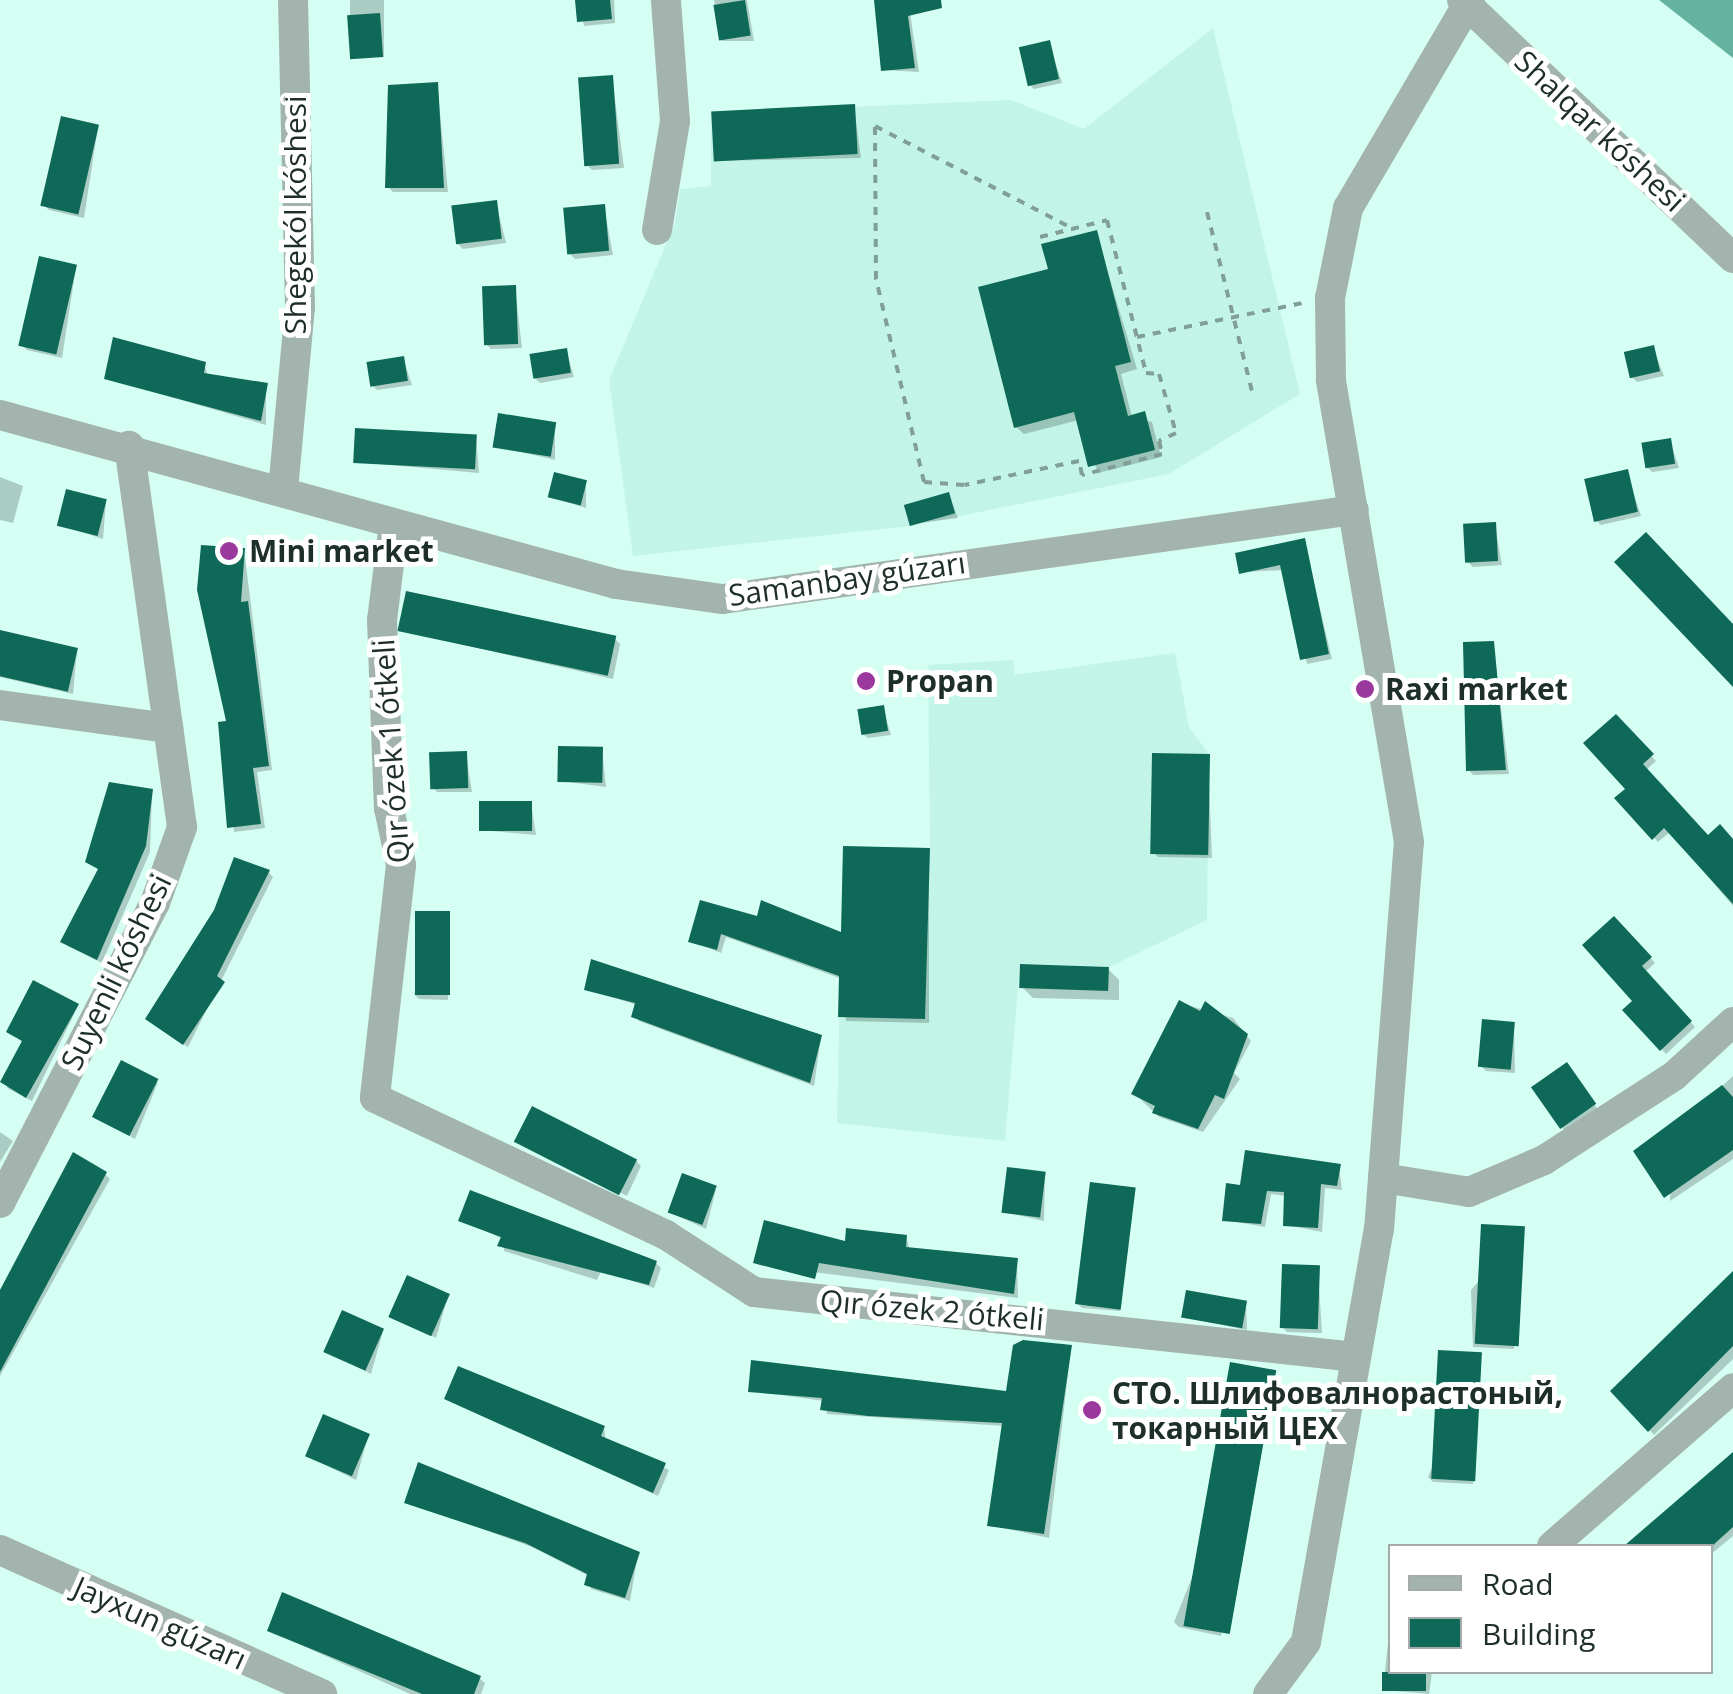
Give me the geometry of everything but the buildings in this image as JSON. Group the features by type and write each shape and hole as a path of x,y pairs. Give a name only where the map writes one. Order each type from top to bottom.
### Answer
{"street":[{"name":"Shegekól kóshesi","path":"284,490 300,308 293,0"},
{"path":"657,230 675,121 666,0"},
{"path":"1268,1694 1306,1642 1354,1357 1383,1178 1410,842 1331,380 1330,298 1348,208 1466,2"},
{"name":"Shalqar kóshesi","path":"1466,2 1733,258"},
{"name":"Samanbay gúzarı","path":"0,415 129,446 616,584 724,598 1354,510"},
{"name":"Suyenli kóshesi","path":"0,1203 160,888 182,827 129,446"},
{"name":"Qır ózek 1 ótkeli","path":"375,1098 401,864 389,808 382,620 394,524"},
{"path":"0,705 168,728"},
{"path":"1383,1178 1469,1192 1544,1160 1674,1076 1733,1022"},
{"name":"Qır ózek 2 ótkeli","path":"375,1098 666,1236 754,1292 1354,1357"},
{"path":"1554,1544 1733,1388"},
{"name":"Jayxun gúzarı","path":"0,1550 322,1694"}],"path":[{"path":"1040,236 1107,220 1137,338 1176,433 1158,440 1162,454 1082,475 1078,461 964,485 924,482 876,279 875,126 1072,228"},
{"path":"1207,212 1253,395"},
{"path":"1137,338 1233,314 1316,303"}],"shaded area":[{"path":"1659,0 1733,0 1733,58"},
{"path":"1213,28 1300,394 1169,474 910,526 633,556 609,380 675,223 680,189 711,186 711,113 1011,100 1084,129"},
{"path":"1175,653 1189,727 1209,754 1207,920 1109,967 1020,964 1005,1141 837,1123 843,846 930,848 928,665 1013,660 1015,675"}],"place":[{"name":"Mini market","path":"229,551"},
{"name":"Propan","path":"866,681"},
{"name":"Raxi market","path":"1365,689"},
{"name":"СТО. Шлифовалнорастоный, токарный ЦЕХ","path":"1092,1410"}]}
